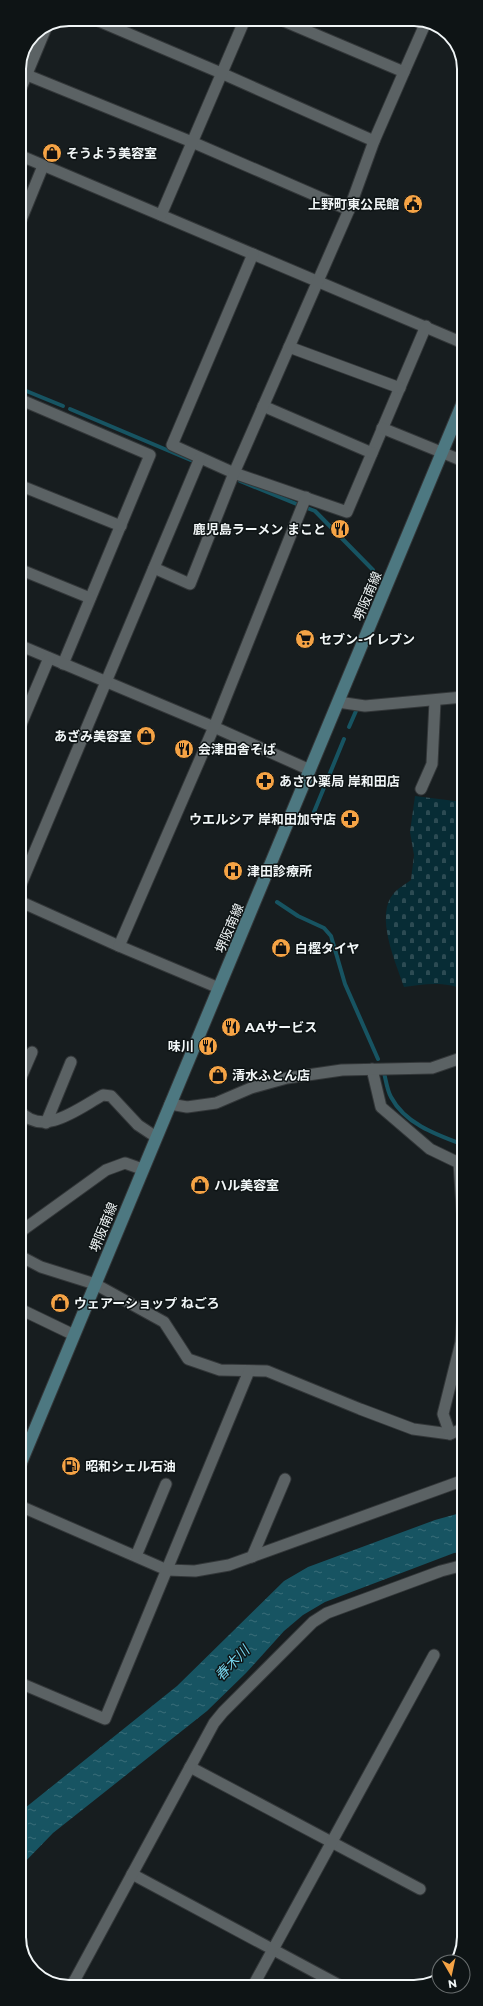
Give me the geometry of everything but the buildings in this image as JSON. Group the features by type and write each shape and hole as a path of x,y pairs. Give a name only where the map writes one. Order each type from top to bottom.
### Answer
{"main road":[{"name":"堺阪南線","path":"26,1451 142,1169 457,416"}],"street":[{"path":"110,26 374,141"},
{"path":"161,215 242,26"},
{"path":"296,26 404,72"},
{"path":"154,568 190,584 234,473 349,210 374,141 424,27"},
{"path":"43,35 27,75 192,142 349,210"},
{"path":"26,158 457,340"},
{"path":"26,208 43,166"},
{"path":"254,254 172,445 234,473 347,512 426,326"},
{"path":"289,347 400,388"},
{"path":"26,402 150,455 63,664"},
{"path":"263,406 372,453"},
{"path":"382,428 457,458"},
{"path":"26,873 200,458"},
{"path":"26,488 121,526"},
{"path":"119,946 214,727 306,498"},
{"path":"26,572 90,598"},
{"path":"26,648 214,727 310,770"},
{"path":"26,712 49,658"},
{"path":"338,702 365,706 457,698"},
{"path":"422,788 432,764 435,701"},
{"path":"26,904 119,946 219,988"},
{"path":"170,1104 187,1107 216,1103 251,1088 287,1078 342,1070 432,1068 457,1059"},
{"path":"46,1123 70,1062"},
{"path":"372,1069 380,1107 430,1149 457,1162"},
{"path":"26,1117 34,1121 46,1123 57,1120 103,1095 111,1096 138,1125 156,1137"},
{"path":"26,1228 106,1170 125,1164 142,1169"},
{"path":"26,1259 41,1267 95,1284 164,1322 188,1359 220,1370 267,1371 360,1410 413,1429 450,1434 457,1431"},
{"path":"26,1312 74,1335"},
{"path":"450,1434 443,1414 457,1358"},
{"path":"26,1686 105,1719 249,1371"},
{"path":"252,1557 285,1479"},
{"path":"26,1509 167,1570 195,1571 229,1565 457,1483"},
{"path":"136,1556 166,1484"},
{"path":"74,1980 214,1723 223,1712 312,1622 327,1613 440,1571 457,1567"},
{"path":"256,1980 434,1655"},
{"path":"190,1767 420,1889"},
{"path":"132,1874 330,1980"}],"green space":[{"path":"415,796 457,801 457,987 442,984 427,984 404,987 392,953 386,926 386,914 388,902 394,893 411,880 414,855 410,832"}],"water":[{"name":"春木川","path":"457,1514 457,1553 325,1602 303,1615 284,1631 246,1673 207,1711 53,1833 26,1861 26,1807 177,1686 284,1581 308,1567 435,1520"}],"waterway":[{"path":"26,391 63,406"},
{"path":"70,409 193,461"},
{"path":"240,481 299,505"},
{"path":"307,508 315,511 373,570"},
{"path":"349,727 356,711"},
{"path":"314,812 344,739"},
{"path":"277,902 298,916 324,928 331,936 345,984 378,1059"},
{"path":"384,1073 390,1094 397,1106 405,1114 413,1121 433,1133 457,1142"}],"place":[{"name":"そうよう美容室","path":"52,153"},
{"name":"上野町東公民館","path":"413,204"},
{"name":"鹿児島ラーメン まこと","path":"340,529"},
{"name":"セブン-イレブン","path":"305,639"},
{"name":"あざみ美容室","path":"146,736"},
{"name":"会津田舎そば","path":"184,749"},
{"name":"あさひ薬局 岸和田店","path":"265,781"},
{"name":"ウエルシア 岸和田加守店","path":"350,819"},
{"name":"津田診療所","path":"233,871"},
{"name":"白樫タイヤ","path":"281,948"},
{"name":"AAサービス","path":"231,1027"},
{"name":"味川","path":"208,1046"},
{"name":"清水ふとん店","path":"218,1075"},
{"name":"ハル美容室","path":"200,1185"},
{"name":"ウェアーショップ ねごろ","path":"60,1303"},
{"name":"昭和シェル石油","path":"71,1466"}]}
